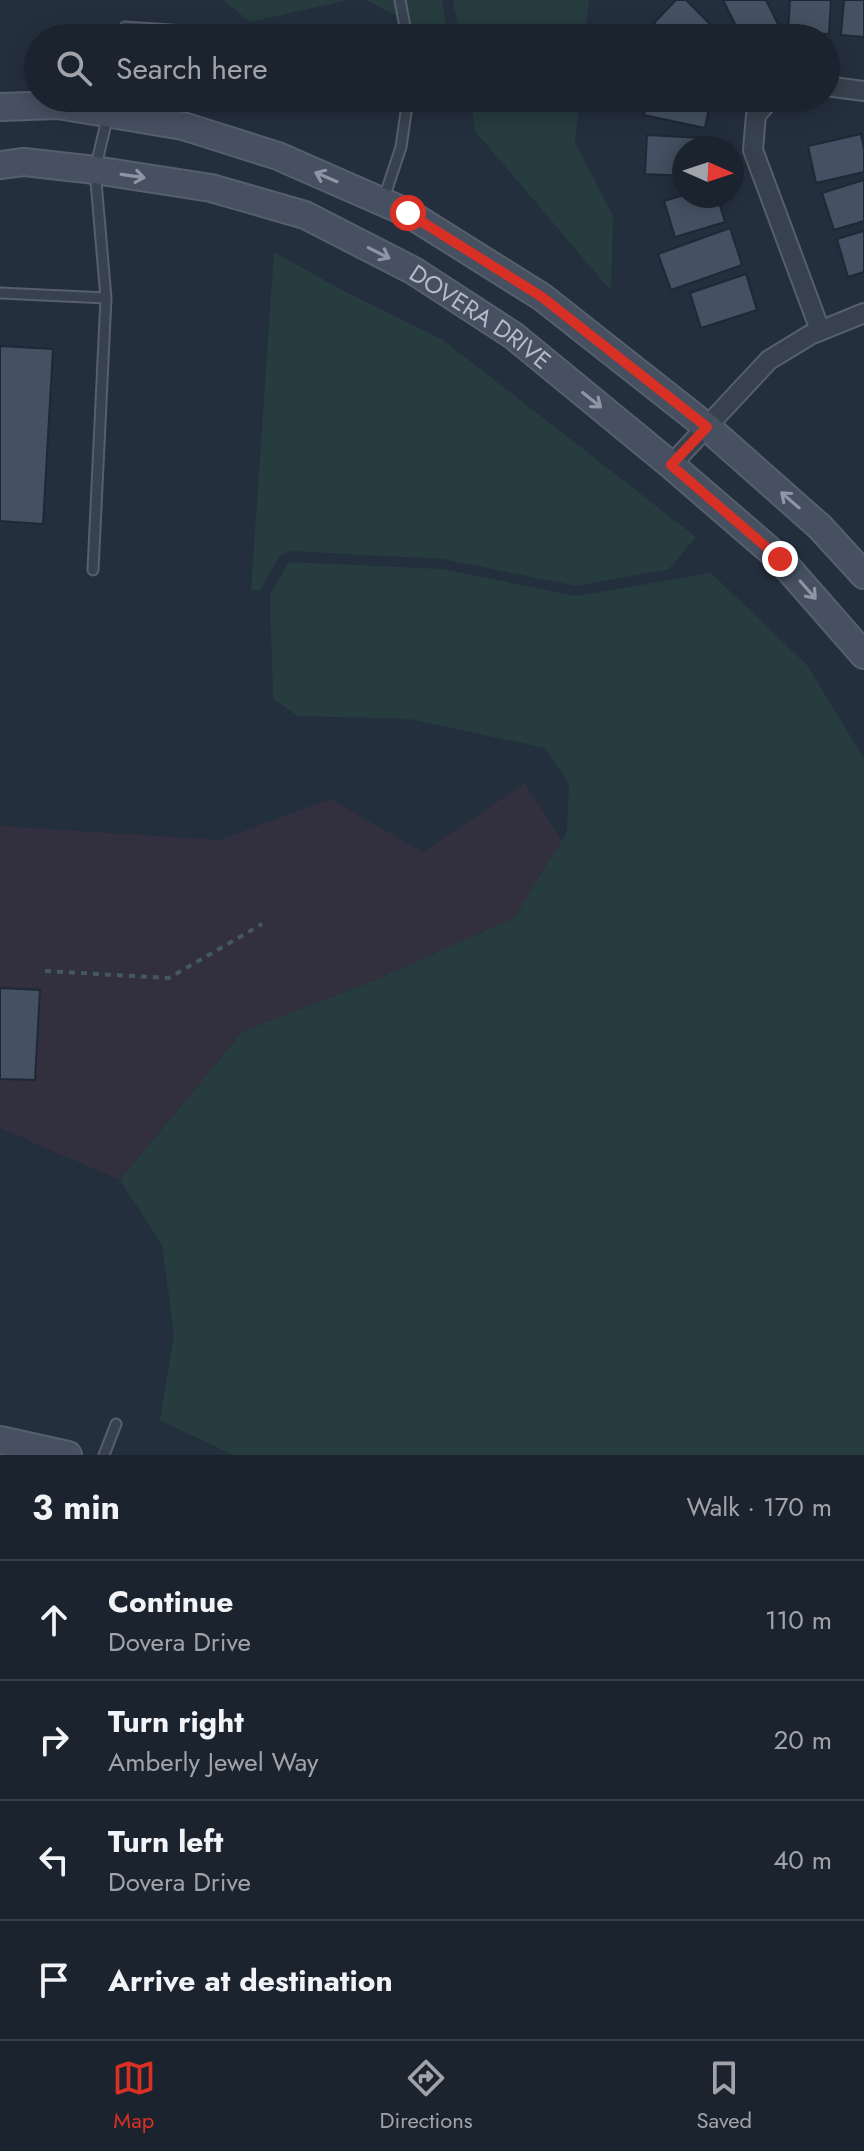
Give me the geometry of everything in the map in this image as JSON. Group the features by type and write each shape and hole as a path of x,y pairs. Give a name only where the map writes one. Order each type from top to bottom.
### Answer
{"street":[{"path":"840,88 864,91"},
{"name":"DOVERA DRIVE","path":"0,107 24,106"},
{"name":"DOVERA DRIVE","path":"132,112 265,152 383,201 408,213 542,297 707,427 820,527 864,575"},
{"path":"759,112 753,150 820,330"},
{"name":"DOVERA DRIVE","path":"0,165 24,162 211,188 305,215 414,271 514,336 671,465 780,559 864,655"},
{"path":"671,465 769,360 820,330 864,313"},
{"path":"0,1440 68,1455"}],"lane":[{"path":"400,0 404,24"},
{"path":"93,570 106,298 95,170 109,112"},
{"path":"383,201 401,147 406,112"},
{"path":"0,293 106,298"},
{"path":"104,1455 116,1424"}],"path":[{"path":"45,971 169,978 262,924"}],"shaded area":[{"path":"525,783 562,841 514,918 371,982 243,1031 120,1180 0,1128 0,826 220,840 330,799 423,852"}],"green space":[{"path":"223,0 349,0 250,22"},
{"path":"366,0 442,0 446,24 412,24"},
{"path":"453,0 589,0 586,24 457,24"},
{"path":"472,112 578,112 575,142 613,216 611,291 475,131"},
{"path":"274,252 443,340 696,537 669,569 576,586 443,559 290,551 279,557 260,590 251,590"},
{"path":"289,562 443,569 576,596 711,573 807,665 864,759 864,1455 233,1455 160,1420 174,1335 162,1245 120,1180 243,1031 371,982 514,918 567,832 569,783 545,748 409,719 298,716 273,699 270,594"}],"building":[{"path":"676,0 686,0 710,24 655,24"},
{"path":"723,0 766,0 778,24 735,24"},
{"path":"790,0 831,0 830,24 788,24"},
{"path":"844,0 864,0 864,37 841,35"},
{"path":"645,112 708,112 705,128 644,115"},
{"path":"861,134 864,172 816,183 808,146"},
{"path":"647,135 672,136 672,175 645,174"},
{"path":"864,180 864,221 834,230 822,193"},
{"path":"672,199 672,208 721,208 725,222 675,237 664,201"},
{"path":"730,228 742,265 671,290 658,254"},
{"path":"864,231 864,272 848,277 837,239"},
{"path":"746,274 757,310 701,328 690,293"},
{"path":"0,346 53,349 43,524 0,521"},
{"path":"0,988 40,990 35,1080 0,1079"}],"route":[{"path":"408,213 542,297 707,427 671,465 780,559"}]}
